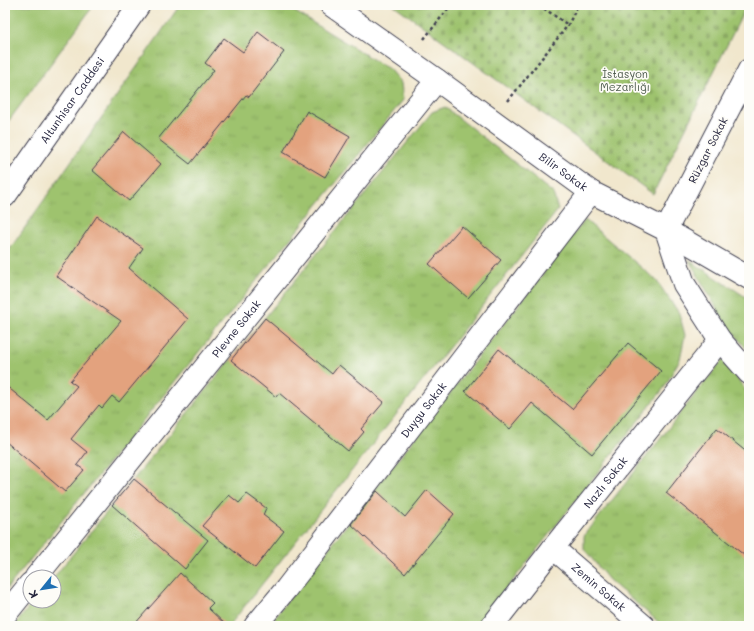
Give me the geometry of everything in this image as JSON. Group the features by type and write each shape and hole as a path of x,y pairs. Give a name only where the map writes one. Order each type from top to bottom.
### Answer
{"street":[{"name":"Altunhisar Caddesi","path":"5,196 140,5"},
{"name":"Bilir Sokak","path":"331,5 591,192 666,230 749,278"},
{"name":"Rüzgar Sokak","path":"666,230 749,70"},
{"name":"Plevne Sokak","path":"42,569 437,80"},
{"name":"Duygu Sokak","path":"255,626 286,589 591,192"},
{"path":"666,230 684,284 720,340 749,373"},
{"name":"Nazlı Sokak","path":"492,626 720,340"},
{"name":"Zemin Sokak","path":"553,548 644,626"},
{"path":"5,615 22,594"}],"path":[{"path":"408,59 451,5"},
{"path":"539,5 568,25"},
{"path":"492,120 568,25 578,5"}],"green space":[{"path":"5,5 94,5 5,126"},
{"path":"180,5 284,5 389,69 401,83 403,100 5,591 5,256"},
{"name":"İstasyon Mezarlığı","path":"394,5 747,5 653,194"},
{"path":"445,107 553,193 558,210 229,626 14,626 28,609 62,609 62,569 61,569 432,112"},
{"path":"585,220 656,280 679,313 685,335 680,359 664,388 477,626 268,626"},
{"path":"689,260 749,299 749,352 724,321"},
{"path":"723,359 749,395 749,626 663,626 609,580 584,549 584,536"}],"building":[{"path":"258,32 284,52 249,97 246,95 190,164 158,139 214,70 205,63 224,38 243,52"},
{"path":"307,111 350,136 325,177 283,152"},
{"path":"124,132 161,164 129,201 92,170"},
{"path":"97,216 143,248 129,268 188,319 119,402 112,396 102,408 99,405 71,439 87,452 77,465 84,470 65,492 5,441 5,385 48,420 77,386 70,381 121,321 56,276"},
{"path":"462,226 501,260 468,298 429,264"},
{"path":"265,318 332,374 339,365 384,402 361,429 364,432 348,451 279,393 276,397 231,360"},
{"path":"628,343 661,371 592,454 532,403 510,429 465,391 499,349 572,409"},
{"path":"717,428 749,454 749,559 666,493"},
{"path":"134,479 208,540 185,569 112,505"},
{"path":"427,490 454,514 405,574 351,524 377,491 405,517"},
{"path":"247,494 266,508 263,515 284,531 255,568 202,526 229,495 239,503"},
{"path":"180,573 213,603 208,608 227,626 133,626"}]}
